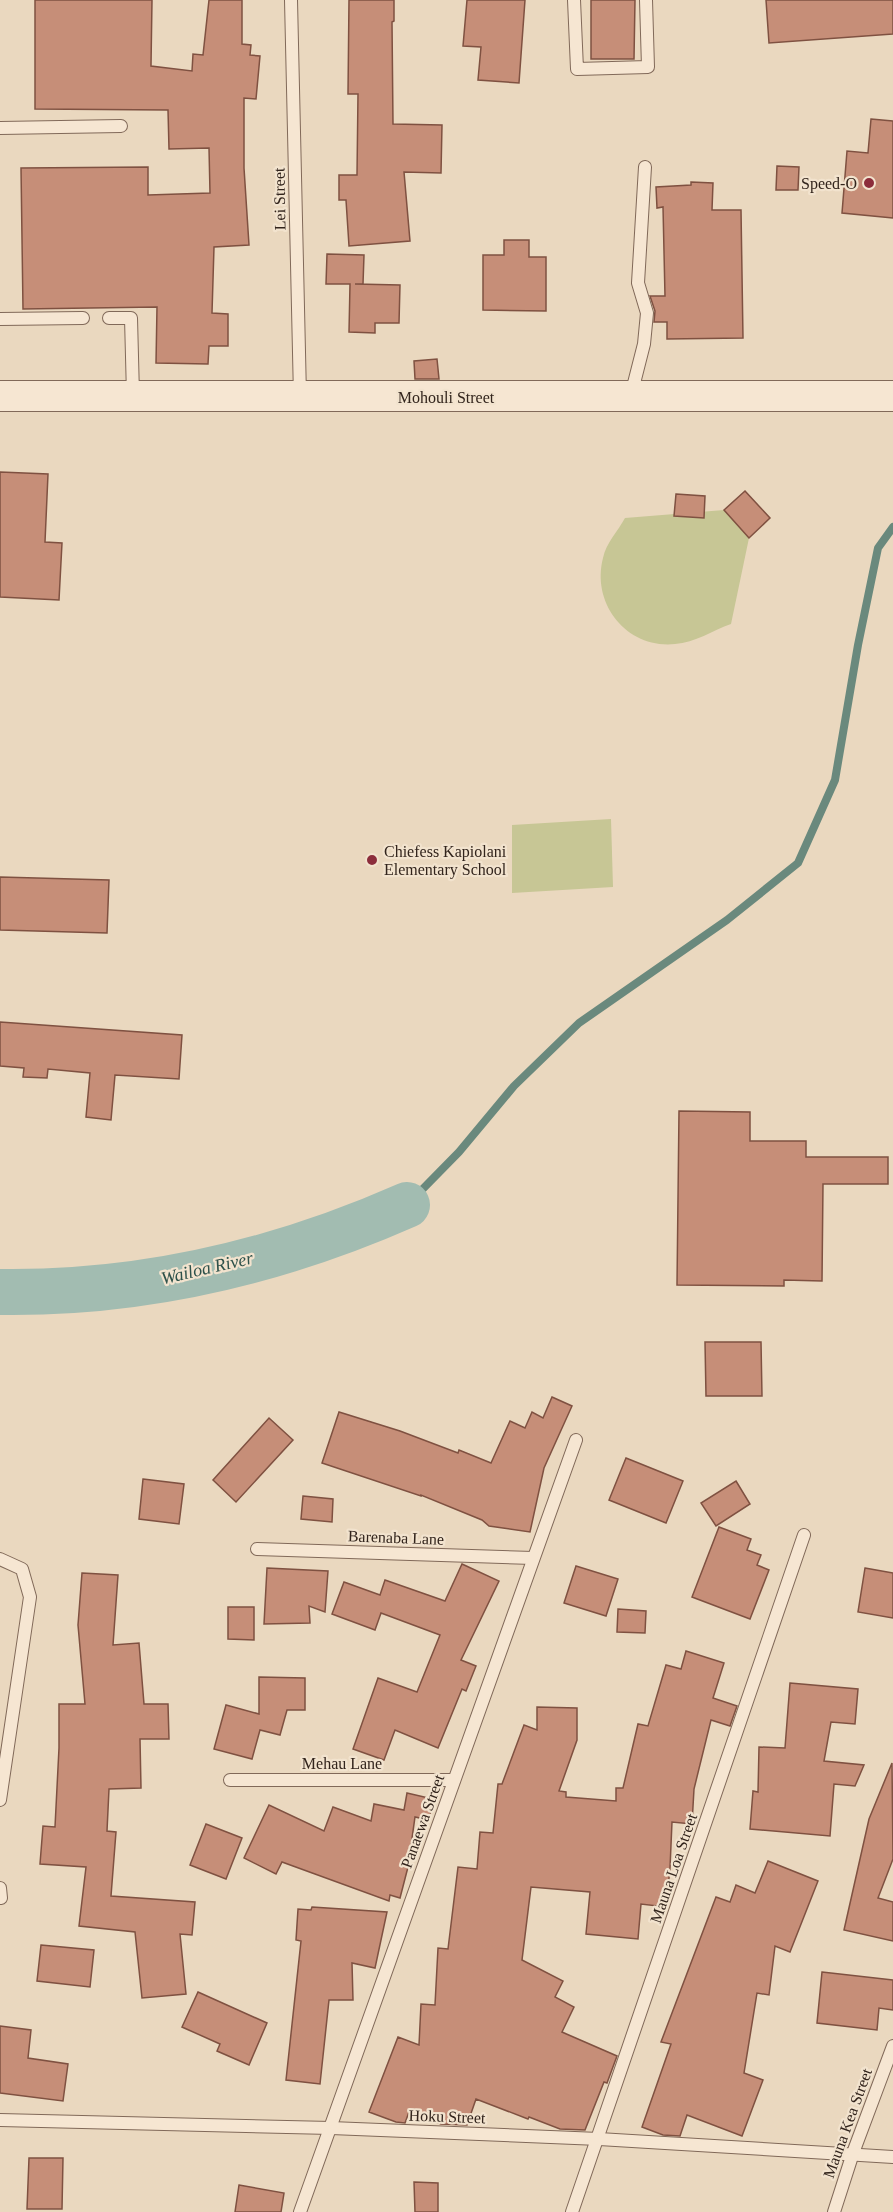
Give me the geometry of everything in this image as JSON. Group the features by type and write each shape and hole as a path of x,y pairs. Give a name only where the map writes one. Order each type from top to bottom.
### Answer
{"street":[{"name":"Mohouli Street","path":"0,396 893,396"}],"lane":[{"name":"Lei Street","path":"291,0 300,397"},
{"path":"574,0 577,69 648,67 646,0"},
{"path":"0,128 121,126"},
{"path":"631,396 645,344 648,313 638,283 645,167"},
{"path":"0,319 83,318"},
{"path":"109,318 131,318 133,396"},
{"name":"Panaewa Street","path":"300,2212 576,1440"},
{"name":"Mauna Loa Street","path":"572,2212 599,2139 804,1535"},
{"name":"Barenaba Lane","path":"257,1549 533,1558"},
{"path":"0,1559 22,1569 30,1597 0,1800"},
{"name":"Mehau Lane","path":"230,1780 454,1780"},
{"name":"Mauna Kea Street","path":"834,2212 853,2153 893,2046"},
{"name":"Hoku Street","path":"0,2120 331,2128 599,2139 893,2157"}],"shaded area":[{"path":"724,510 749,538 731,624 697,639 675,644 658,644 628,631 616,620 608,607 602,592 601,575 607,547 625,518"},
{"path":"611,819 613,887 512,893 512,825"}],"building":[{"path":"35,0 152,0 151,66 192,71 193,54 203,55 209,0 242,0 242,44 251,45 250,55 260,56 256,99 244,98 244,168 249,245 214,247 212,313 228,314 228,346 209,346 208,364 156,363 157,307 23,309 21,168 148,167 148,195 210,193 209,148 169,149 168,110 35,109"},
{"path":"349,0 394,0 394,21 392,22 393,124 442,125 441,173 404,172 410,241 349,246 346,200 339,200 339,175 357,175 358,94 348,94"},
{"path":"467,0 525,0 519,83 478,80 481,47 463,46"},
{"path":"591,0 635,0 634,59 591,59"},
{"path":"766,0 893,0 893,34 769,43"},
{"name":"Speed-O","path":"871,119 893,121 893,218 842,213 847,151 868,153"},
{"path":"777,166 799,167 798,190 776,190"},
{"path":"691,182 713,183 712,210 741,210 743,338 667,339 667,322 654,322 655,311 650,296 665,296 663,207 657,208 656,187 691,185"},
{"path":"504,240 529,240 529,257 546,257 546,311 483,310 483,255 504,255"},
{"path":"327,254 364,255 363,284 355,284 400,285 399,323 375,323 375,333 349,332 350,284 326,284"},
{"path":"437,359 439,379 415,379 414,361"},
{"path":"0,472 48,474 45,542 62,543 59,600 0,597"},
{"path":"745,491 770,518 749,538 724,510"},
{"path":"676,494 705,496 704,518 674,516"},
{"path":"0,877 109,880 107,933 0,930"},
{"path":"0,1022 182,1035 179,1079 115,1075 111,1120 86,1117 90,1073 48,1069 47,1078 23,1077 24,1068 0,1066"},
{"path":"679,1111 750,1112 750,1141 806,1141 806,1157 888,1157 888,1184 823,1184 822,1281 784,1280 784,1286 677,1285"},
{"path":"705,1342 761,1342 762,1396 706,1396"},
{"path":"552,1397 572,1406 544,1468 530,1532 489,1526 482,1520 421,1495 322,1463 339,1412 400,1431 458,1453 459,1450 491,1463 510,1421 525,1428 532,1412 543,1418"},
{"path":"269,1418 293,1440 236,1502 213,1480"},
{"path":"626,1458 683,1481 666,1523 609,1500"},
{"path":"143,1479 184,1484 179,1524 139,1519"},
{"path":"736,1481 750,1504 716,1526 701,1503"},
{"path":"303,1496 333,1499 332,1522 301,1519"},
{"path":"719,1527 751,1539 747,1550 761,1555 757,1565 769,1570 750,1619 692,1597"},
{"path":"462,1564 499,1581 461,1660 476,1666 466,1691 462,1689 438,1748 395,1730 384,1760 353,1749 378,1678 417,1692 440,1635 381,1613 375,1630 332,1614 344,1582 380,1595 385,1580 445,1601"},
{"path":"576,1566 618,1579 606,1616 564,1603"},
{"path":"267,1568 328,1571 325,1612 309,1606 310,1623 264,1624"},
{"path":"865,1568 893,1573 893,1618 858,1612"},
{"path":"82,1573 118,1575 113,1645 139,1643 144,1704 168,1704 169,1739 140,1739 141,1788 109,1789 107,1831 116,1832 111,1896 195,1902 192,1935 180,1934 186,1994 142,1998 135,1932 79,1926 86,1867 40,1864 43,1826 55,1827 59,1704 85,1704 78,1625"},
{"path":"228,1607 254,1607 254,1640 228,1639"},
{"path":"618,1609 646,1611 645,1633 617,1632"},
{"path":"686,1651 724,1663 713,1698 737,1706 730,1726 711,1720 694,1789 692,1824 672,1822 666,1907 641,1904 638,1939 586,1934 590,1892 531,1887 522,1960 563,1981 555,1997 574,2007 562,2032 617,2056 585,2130 560,2129 476,2099 467,2125 441,2124 409,2112 405,2123 396,2122 369,2112 398,2037 419,2045 421,2004 435,2005 438,1948 448,1949 458,1867 477,1869 480,1832 493,1833 498,1784 502,1784 524,1725 537,1730 537,1707 577,1708 577,1740 559,1791 566,1792 566,1797 616,1801 616,1788 623,1788 638,1724 648,1726 666,1665 681,1669"},
{"path":"259,1677 305,1678 305,1710 287,1710 280,1735 260,1730 252,1759 214,1749 226,1705 259,1714"},
{"path":"790,1683 858,1689 855,1724 831,1722 824,1761 864,1765 855,1786 834,1784 830,1836 750,1829 753,1791 758,1792 759,1747 785,1748"},
{"path":"892,1763 893,1859 878,1898 893,1902 893,1941 844,1930 869,1819"},
{"path":"407,1793 433,1799 429,1820 415,1817 408,1867 400,1898 390,1895 389,1901 282,1862 276,1874 244,1858 269,1805 324,1831 333,1807 371,1821 374,1804 404,1810"},
{"path":"206,1824 242,1838 226,1879 190,1865"},
{"path":"768,1861 818,1881 790,1952 775,1946 769,1995 757,1993 744,2073 763,2080 742,2136 687,2115 680,2136 663,2135 642,2127 671,2044 661,2042 716,1897 730,1902 736,1885 755,1893"},
{"path":"312,1907 387,1912 375,1968 352,1963 353,2000 329,2000 320,2084 286,2080 301,1941 296,1940 298,1909 311,1910"},
{"path":"41,1945 94,1950 90,1987 37,1981"},
{"path":"822,1972 893,1980 893,2010 879,2008 877,2030 817,2023"},
{"path":"198,1992 267,2023 249,2065 217,2051 220,2044 182,2027"},
{"path":"0,2026 31,2030 28,2058 68,2064 63,2101 0,2093"},
{"path":"29,2158 63,2158 62,2209 27,2209"},
{"path":"414,2182 438,2183 438,2212 415,2212"},
{"path":"239,2185 284,2193 281,2212 235,2212"}],"waterway":[{"path":"407,1205 459,1152 514,1086 579,1023 727,920 798,863 835,780 858,645 878,548 893,527"},
{"name":"Wailoa River","path":"0,1292 105,1287 208,1271 309,1243 407,1205"}],"place":[{"name":"Speed-O","path":"869,183"},
{"name":"Chiefess Kapiolani Elementary School","path":"372,860"}]}
